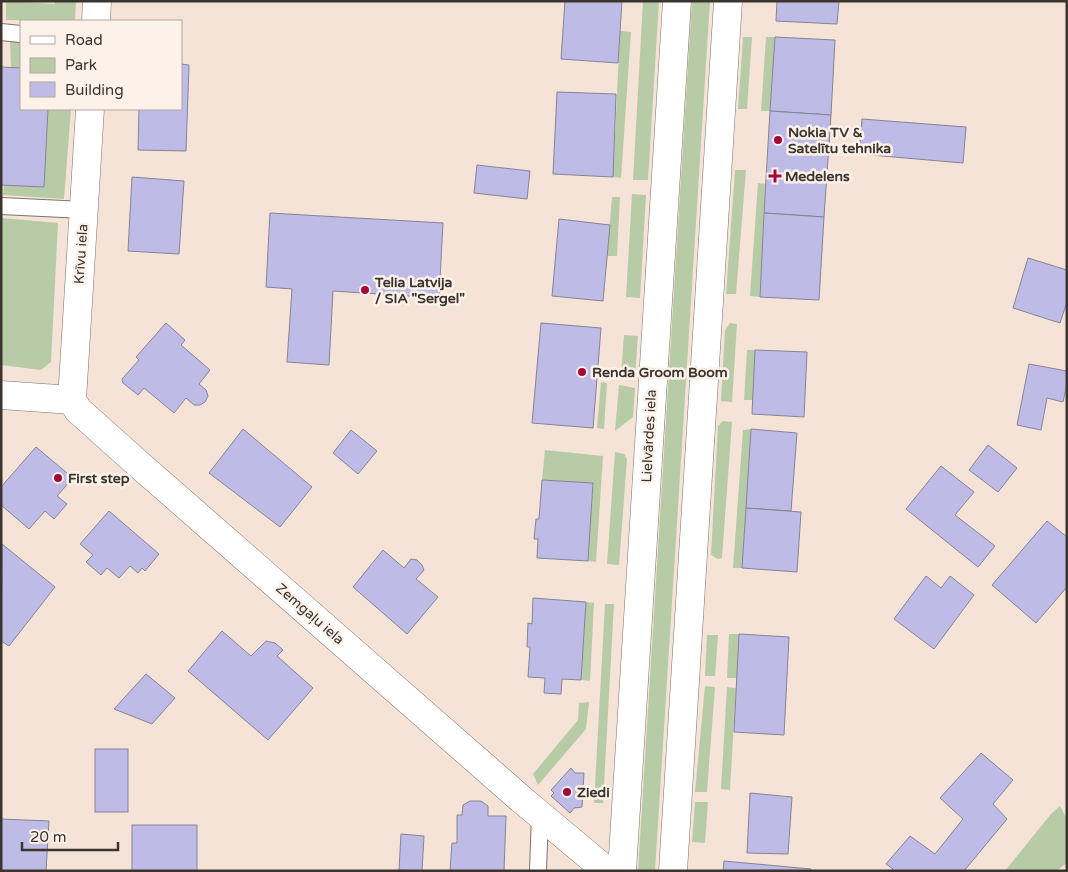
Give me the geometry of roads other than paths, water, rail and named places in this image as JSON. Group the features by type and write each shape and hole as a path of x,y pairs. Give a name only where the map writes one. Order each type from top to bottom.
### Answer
{"main road":[{"path":"96,20 97,1"},
{"name":"Lielvārdes iela","path":"622,871 677,1"},
{"path":"674,871 728,1"},
{"name":"Krīvu iela","path":"72,400 90,110"},
{"path":"1,395 72,400"},
{"name":"Zemgaļu iela","path":"72,400 78,410 135,462 540,815 607,871"}],"lane":[{"path":"1,32 20,34"},
{"path":"1,206 84,210"},
{"path":"538,871 540,815"}],"place":[{"name":"Nokia TV & Satelītu tehnika","path":"778,140"},
{"name":"Medelens","path":"775,176"},
{"name":"Telia Latvija / SIA \"Sergel\"","path":"365,290"},
{"name":"Renda Groom Boom","path":"582,372"},
{"name":"First step","path":"58,478"},
{"name":"Ziedi","path":"567,792"}]}
